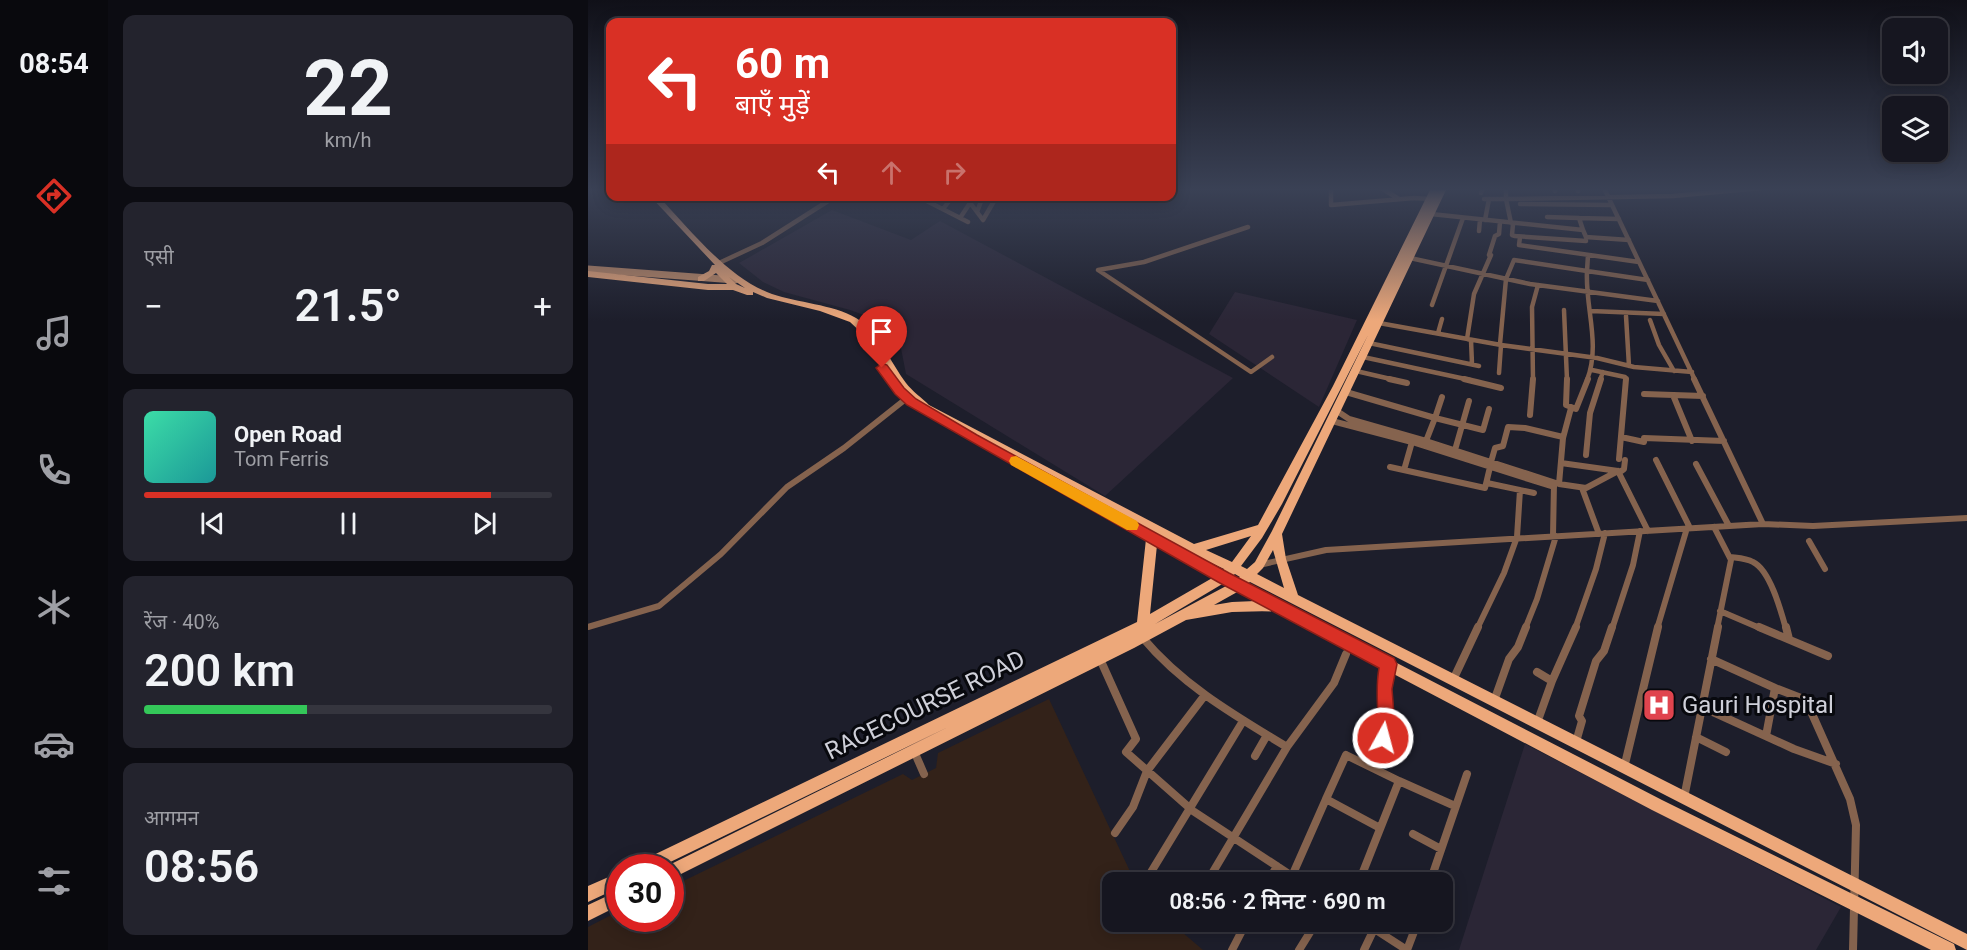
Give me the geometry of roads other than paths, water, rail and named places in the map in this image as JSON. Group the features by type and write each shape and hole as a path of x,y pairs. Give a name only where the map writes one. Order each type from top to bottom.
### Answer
{"main road":[{"path":"687,232 736,283 770,296 823,309 853,320 869,335 904,388 926,407 1193,549 1234,568 1254,570 1293,598 1854,886 1953,943 1967,942"},
{"name":"RACECOURSE ROAD","path":"684,865 1100,659 1223,578 1234,568 1277,503 1332,399 1414,232"},
{"name":"RACECOURSE ROAD","path":"671,854 1142,631 1180,616 1238,586 1254,570 1276,534 1422,232"},
{"path":"701,279 712,273 718,266"},
{"path":"588,268 736,283 833,316 848,324 864,339 891,381 907,398 972,438 1275,606 1657,805 1948,950"},
{"path":"588,274 708,286 736,283"},
{"path":"1193,549 1260,530"},
{"path":"1276,534 1280,559 1293,598"},
{"path":"1142,631 1152,536"},
{"path":"1180,616 1232,607 1275,606"},
{"path":"588,894 606,886"},
{"path":"588,913 606,904"}],"street":[{"path":"718,266 779,232"},
{"path":"1232,232 1144,262 1098,270 1251,372 1272,357"},
{"path":"1432,305 1458,232"},
{"path":"1467,339 1472,301 1485,274 1495,236 1499,232"},
{"path":"1512,232 1520,237 1586,241 1629,240"},
{"path":"1584,232 1586,241"},
{"path":"1625,232 1763,524"},
{"path":"1499,373 1506,279 1520,237"},
{"path":"1519,245 1640,262"},
{"path":"1494,701 1509,659 1518,647 1530,618 1549,565 1555,536 1556,484 1561,463 1563,437 1592,370 1591,311 1586,291 1587,255"},
{"path":"1410,258 1538,285 1658,301"},
{"path":"1514,260 1648,280"},
{"path":"1530,415 1534,349 1532,306 1538,285"},
{"path":"1564,310 1567,354 1566,405 1590,413"},
{"path":"1591,311 1664,314"},
{"path":"1626,315 1629,366"},
{"path":"1438,333 1442,320"},
{"path":"1650,320 1659,345 1674,371"},
{"path":"1379,323 1629,366 1692,372"},
{"path":"1467,339 1471,340 1472,364"},
{"path":"1369,343 1479,366"},
{"path":"1363,357 1501,388"},
{"path":"1332,421 1556,484 1582,488 1624,469 1620,437 1628,382 1625,377 1592,370"},
{"path":"1356,371 1407,383"},
{"path":"1586,455 1590,413 1603,372"},
{"path":"1346,392 1483,430 1489,409"},
{"path":"1644,394 1703,396"},
{"path":"1674,395 1692,441"},
{"path":"1426,441 1442,397"},
{"path":"588,627 659,606 721,554 787,487 844,448 907,398"},
{"path":"1455,450 1468,401"},
{"path":"1337,411 1349,419 1455,450 1494,466"},
{"path":"1390,467 1482,488 1486,487 1494,466 1495,448 1502,447 1506,429 1509,427 1563,437"},
{"path":"1620,437 1644,440 1724,441"},
{"path":"1404,470 1412,442"},
{"path":"1624,768 1639,697 1689,528 1656,460"},
{"path":"1561,463 1619,472"},
{"path":"1696,464 1729,526"},
{"path":"1575,743 1582,721 1581,708 1596,661 1604,651 1644,531 1619,472"},
{"path":"1487,483 1534,493"},
{"path":"1537,723 1585,597 1602,533 1582,488"},
{"path":"1453,680 1504,573 1517,537 1520,490"},
{"path":"1254,570 1280,559 1326,550 1763,524 1813,526 1967,518"},
{"path":"1684,799 1731,560 1714,527"},
{"path":"1809,541 1825,569"},
{"path":"1730,557 1757,564 1768,582 1789,639"},
{"path":"1720,611 1828,656"},
{"path":"1142,631 1154,654 1205,695 1287,747"},
{"path":"1213,872 1287,747 1334,683 1346,654"},
{"path":"1100,659 1136,739 1126,752 1190,809 1286,872"},
{"path":"1711,659 1801,698 1809,707 1850,799 1856,825 1853,950"},
{"path":"1369,766 1386,727 1384,689 1388,664"},
{"path":"1537,672 1552,681"},
{"path":"1766,736 1776,688"},
{"path":"1115,833 1133,807 1147,771 1205,695"},
{"path":"1702,707 1836,764"},
{"path":"1151,872 1243,721"},
{"path":"1255,756 1267,735"},
{"path":"1696,737 1726,752"},
{"path":"914,751 924,774"},
{"path":"1294,872 1346,755 1455,806"},
{"path":"1433,872 1467,774"},
{"path":"1363,872 1399,781"},
{"path":"1326,799 1380,828"},
{"path":"1413,834 1441,849"},
{"path":"1273,872 1276,866"},
{"path":"1232,950 1241,932"},
{"path":"1299,950 1308,932"},
{"path":"1364,950 1372,932"},
{"path":"1380,932 1407,950 1414,932"}],"place":[{"name":"Gauri Hospital","path":"1659,705"}]}
